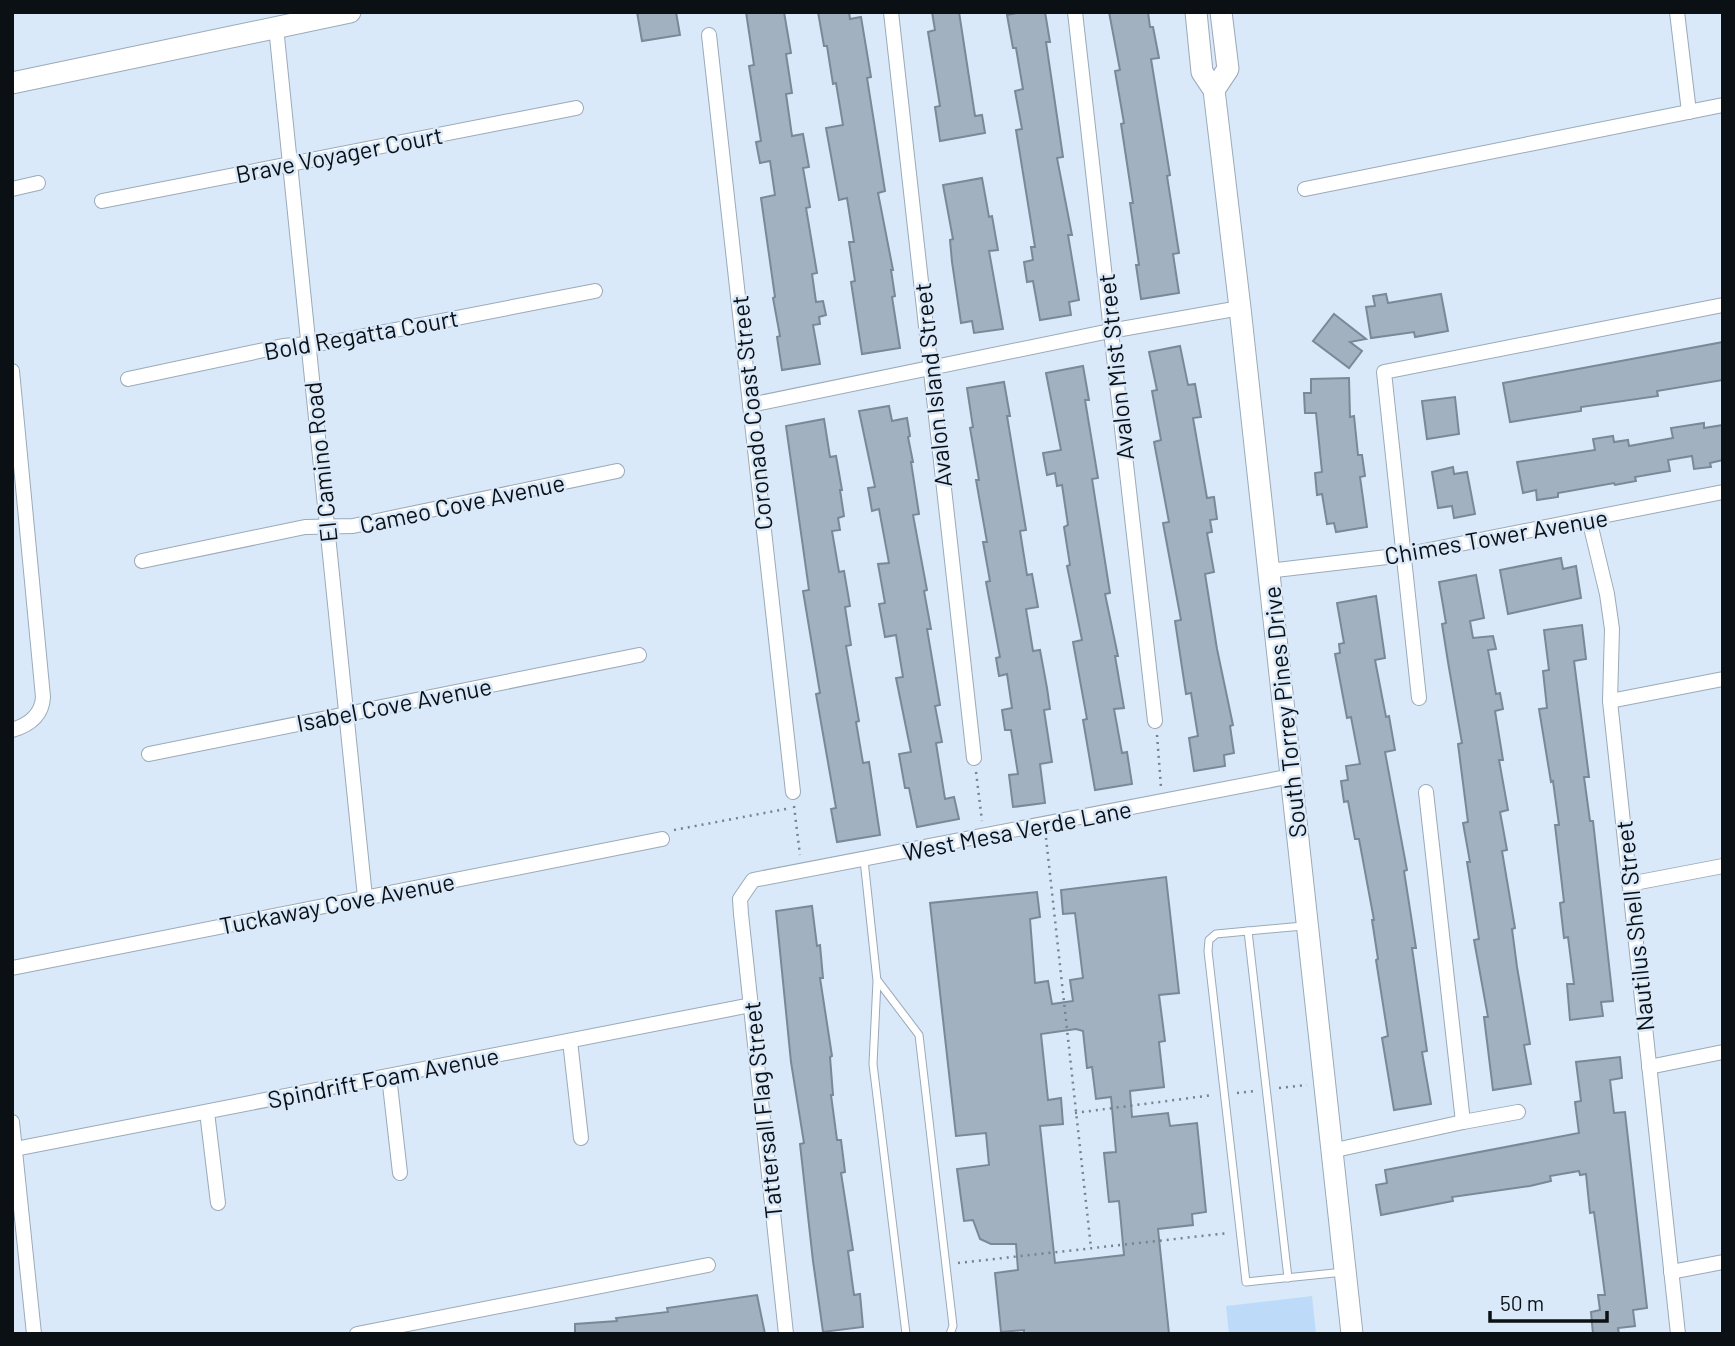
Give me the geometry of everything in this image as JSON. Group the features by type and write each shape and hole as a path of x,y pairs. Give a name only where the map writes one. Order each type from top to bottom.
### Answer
{"street":[{"path":"12,83 350,12"},
{"name":"Avalon Island Street","path":"891,12 974,758"},
{"name":"Avalon Mist Street","path":"1075,12 1156,721"},
{"name":"South Torrey Pines Drive","path":"1196,12 1202,72 1214,90 1240,308 1352,1334"},
{"name":"South Torrey Pines Drive","path":"1214,90 1228,69 1221,12"},
{"path":"1677,12 1689,112"},
{"name":"El Camino Road","path":"276,27 365,897"},
{"name":"Coronado Coast Street","path":"709,35 793,792"},
{"path":"1305,189 1723,105"},
{"name":"Brave Voyager Court","path":"102,201 576,108"},
{"path":"12,189 38,183"},
{"name":"Bold Regatta Court","path":"128,379 283,346 332,342 595,291"},
{"path":"1419,698 1384,372 1723,305"},
{"path":"750,405 1110,331 1240,308"},
{"path":"12,371 43,697 42,707 33,720 12,730"},
{"name":"Cameo Cove Avenue","path":"142,561 305,527 353,526 617,471"},
{"name":"Chimes Tower Avenue","path":"1268,571 1404,555 1723,492"},
{"name":"Nautilus Shell Street","path":"1589,519 1607,594 1612,629 1610,701 1678,1334"},
{"name":"Isabel Cove Avenue","path":"149,754 639,655"},
{"path":"1610,701 1723,679"},
{"name":"West Mesa Verde Lane","path":"746,888 753,880 1292,776"},
{"path":"1426,792 1462,1122"},
{"name":"Tuckaway Cove Avenue","path":"12,968 662,839"},
{"path":"1629,884 1723,866"},
{"name":"Tattersall Flag Street","path":"746,888 740,899 786,1334"},
{"name":"Spindrift Foam Avenue","path":"15,1149 751,1005"},
{"path":"569,1041 581,1138"},
{"path":"1649,1067 1723,1052"},
{"path":"389,1076 400,1173"},
{"path":"206,1112 218,1203"},
{"path":"1332,1151 1518,1112"},
{"path":"12,1122 34,1334"},
{"path":"1671,1272 1723,1262"},
{"path":"357,1334 708,1265"}],"lane":[{"path":"864,860 877,981 873,1064 906,1334"},
{"path":"1307,926 1216,934 1209,940 1208,951 1246,1282 1345,1272"},
{"path":"1248,931 1288,1278"},
{"path":"877,981 919,1035 953,1326 950,1334"}],"path":[{"path":"1156,721 1163,801"},
{"path":"974,758 983,836"},
{"path":"793,792 803,872"},
{"path":"662,839 674,831 794,807"},
{"path":"1044,824 1091,1248"},
{"path":"1075,1112 1324,1083"},
{"path":"945,1264 1240,1231"}],"shaded area":[{"path":"1312,1296 1316,1334 1229,1334 1226,1306"}],"building":[{"path":"637,12 676,12 680,35 642,41"},
{"path":"746,12 784,12 791,53 786,54 792,93 786,94 792,136 803,134 809,167 803,168 810,207 806,208 817,273 812,274 816,302 823,301 826,315 819,317 820,324 813,325 820,364 782,370 777,337 780,336 761,198 775,195 770,161 760,163 756,142 761,141 749,66 754,65"},
{"path":"818,12 849,12 850,19 861,17 871,77 867,78 885,191 878,193 893,270 895,296 892,297 900,348 862,354 851,282 855,281 849,242 854,242 847,198 839,200 826,128 843,125 836,83 833,84"},
{"path":"932,12 959,12 975,116 982,115 985,133 940,141 935,107 940,106 928,32 935,30"},
{"path":"1045,12 1050,42 1046,42 1063,157 1057,158 1072,235 1068,235 1079,300 1069,302 1071,315 1040,320 1033,281 1027,282 1024,262 1033,260 1031,247 1035,247 1016,130 1022,129 1015,91 1023,89 1007,15"},
{"path":"1109,12 1148,12 1150,27 1153,27 1159,58 1151,59 1170,175 1167,176 1179,253 1173,254 1179,293 1141,299 1130,203 1133,203 1121,124 1124,123 1115,71 1120,70"},
{"path":"982,178 998,250 989,251 1003,329 974,333 972,321 961,323 952,262 950,240 953,239 943,185"},
{"path":"1386,294 1388,303 1441,294 1448,331 1415,337 1414,332 1371,338 1366,307 1375,306 1373,296"},
{"path":"1334,314 1366,339 1350,342 1362,351 1349,368 1313,341"},
{"path":"1723,342 1723,380 1657,391 1658,396 1581,407 1581,411 1510,422 1503,383"},
{"path":"1180,346 1188,385 1195,384 1201,417 1193,418 1207,498 1214,497 1217,519 1210,520 1212,532 1207,533 1214,572 1205,574 1233,725 1230,726 1234,753 1224,755 1225,766 1194,771 1189,738 1198,736 1191,693 1186,694 1175,621 1181,620 1163,523 1169,522 1154,442 1161,440 1152,391 1157,390 1149,352"},
{"path":"1083,366 1089,400 1085,400 1098,478 1092,479 1110,593 1105,594 1118,656 1115,656 1124,708 1114,709 1122,753 1127,752 1132,784 1095,790 1083,720 1087,719 1073,642 1082,640 1067,566 1070,565 1064,527 1068,525 1062,485 1057,486 1055,473 1047,475 1043,453 1061,450 1046,373"},
{"path":"1349,378 1350,417 1354,416 1358,455 1362,455 1365,476 1360,477 1367,527 1336,532 1334,523 1327,524 1322,494 1317,495 1315,473 1322,472 1316,413 1305,413 1304,393 1311,393 1311,379"},
{"path":"1004,382 1026,530 1020,531 1027,575 1032,574 1038,607 1026,609 1033,651 1040,650 1047,688 1050,709 1044,710 1052,762 1040,764 1045,803 1013,807 1009,775 1018,774 1011,730 1005,730 1002,710 1012,708 1007,674 999,676 996,658 1000,657 986,582 990,581 983,542 987,542 976,480 979,480 970,428 973,427 967,388"},
{"path":"1455,397 1459,434 1427,439 1422,401"},
{"path":"889,406 892,421 907,418 919,514 913,515 927,590 924,591 931,629 927,629 940,705 935,706 942,742 936,743 945,799 954,797 959,819 917,827 909,788 905,788 899,754 911,752 896,678 903,677 896,635 885,637 879,604 885,603 878,564 889,563 879,509 872,511 868,488 875,487 859,411"},
{"path":"824,419 830,457 836,456 842,490 844,516 838,518 840,530 832,531 839,572 844,571 850,606 845,607 851,645 846,646 859,721 856,722 863,763 869,762 880,835 837,842 831,809 836,808 816,694 820,693 803,591 809,590 786,426"},
{"path":"1704,423 1704,428 1723,425 1723,460 1710,463 1711,467 1694,469 1692,456 1668,460 1670,471 1635,477 1636,481 1558,493 1558,497 1537,500 1536,490 1523,493 1517,462 1595,450 1593,439 1613,436 1614,442 1628,440 1629,446 1673,438 1671,428"},
{"path":"1453,467 1454,474 1467,472 1475,514 1454,518 1452,506 1438,508 1432,472"},
{"path":"1561,558 1563,569 1576,566 1581,598 1508,614 1500,570"},
{"path":"1476,575 1484,618 1470,621 1473,638 1493,636 1496,649 1488,650 1496,694 1500,693 1503,709 1495,711 1503,760 1499,760 1508,810 1500,812 1507,850 1502,851 1530,1044 1524,1045 1531,1084 1493,1090 1484,1017 1488,1017 1474,940 1479,939 1463,823 1468,822 1458,744 1462,743 1442,624 1446,623 1439,582"},
{"path":"1376,596 1385,658 1375,660 1395,750 1385,752 1407,870 1404,871 1416,948 1412,948 1427,1051 1422,1052 1431,1104 1394,1110 1382,1038 1388,1036 1376,960 1374,920 1359,839 1355,839 1348,801 1344,802 1341,781 1348,780 1346,766 1360,764 1351,717 1347,718 1335,654 1340,653 1339,644 1344,643 1337,603"},
{"path":"1582,625 1586,659 1574,661 1589,777 1584,777 1590,821 1593,821 1613,1001 1601,1002 1603,1016 1570,1020 1567,984 1574,984 1560,903 1564,902 1555,825 1559,825 1539,709 1547,708 1543,671 1549,670 1544,630"},
{"path":"1166,877 1179,993 1159,995 1165,1041 1159,1042 1164,1087 1130,1091 1132,1117 1168,1113 1170,1126 1197,1123 1206,1212 1192,1214 1193,1225 1158,1229 1169,1334 1024,1334 1024,1330 1001,1332 995,1273 1018,1270 1016,1244 991,1244 980,1239 973,1220 964,1221 957,1169 989,1165 986,1133 956,1136 930,903 1037,892 1040,917 1030,919 1035,983 1048,981 1052,1004 1073,1001 1070,980 1083,978 1075,913 1063,914 1061,890","holes":["1076,1029 1083,1031 1087,1068 1092,1067 1096,1099 1111,1097 1116,1152 1104,1153 1109,1202 1119,1201 1124,1255 1055,1263 1040,1126 1063,1124 1061,1098 1048,1100 1041,1034"]},
{"path":"812,906 817,946 820,945 823,978 820,978 832,1056 831,1095 837,1140 841,1140 845,1172 841,1173 853,1250 848,1251 854,1295 860,1294 863,1327 823,1332 776,911"},
{"path":"1620,1057 1622,1078 1610,1080 1614,1113 1625,1112 1647,1308 1633,1310 1635,1326 1618,1328 1619,1334 1593,1334 1591,1312 1600,1310 1598,1295 1605,1295 1586,1174 1580,1175 1579,1171 1550,1176 1551,1181 1530,1186 1452,1197 1453,1201 1381,1215 1376,1185 1387,1183 1385,1170 1579,1133 1575,1102 1581,1101 1576,1062"},
{"path":"757,1295 765,1334 575,1334 575,1324 617,1321 616,1318 668,1312 667,1308"}]}
